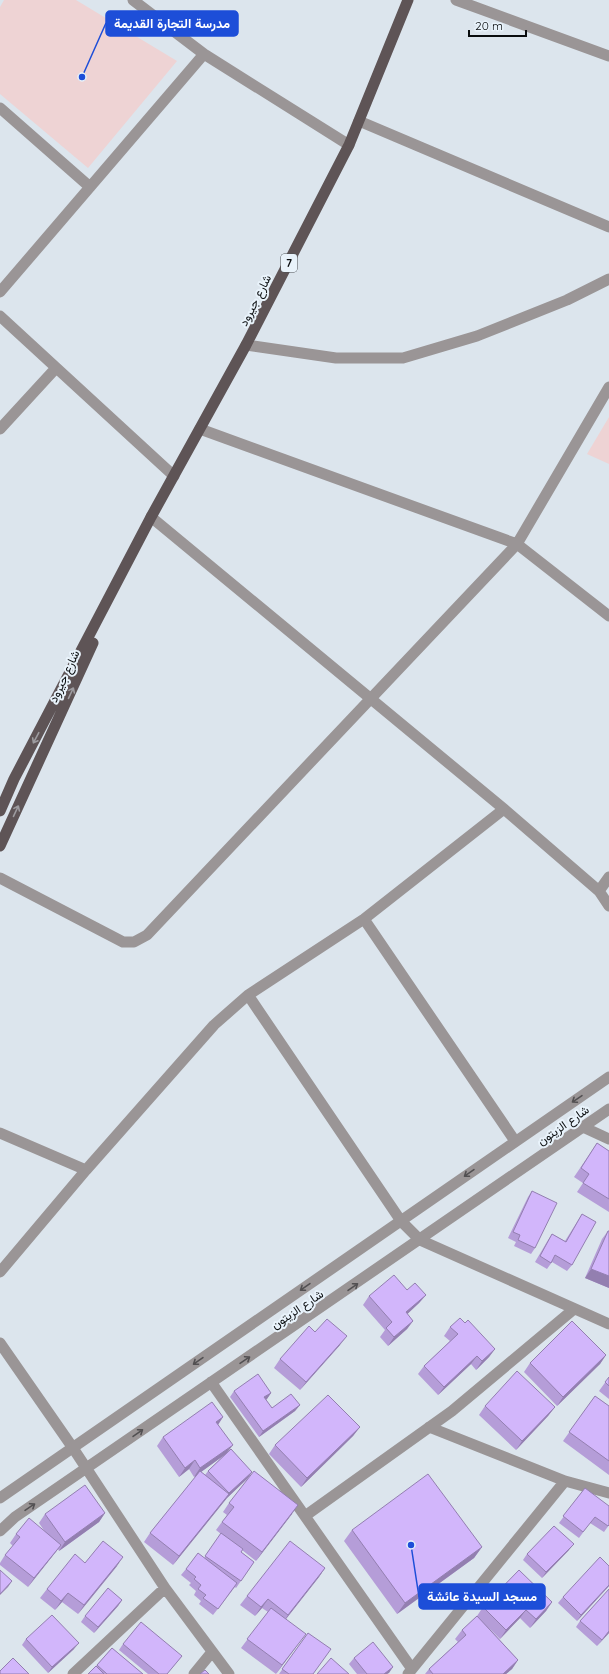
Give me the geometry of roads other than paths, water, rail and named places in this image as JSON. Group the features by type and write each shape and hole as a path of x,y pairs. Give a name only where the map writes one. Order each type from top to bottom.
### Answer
{"main road":[{"name":"شارع جيرود","path":"0,810 14,779 151,518 246,345 349,145 408,0"},
{"name":"شارع جيرود","path":"0,846 151,518"}],"street":[{"path":"133,0 204,54 349,145"},
{"path":"456,0 609,56"},
{"path":"0,292 204,54"},
{"path":"0,108 90,187"},
{"path":"359,121 609,227"},
{"path":"246,345 336,358 403,358 477,336 567,300 609,279"},
{"path":"0,316 174,476"},
{"path":"0,429 56,368"},
{"path":"0,878 123,942 134,942 147,935 371,701 518,544 609,388"},
{"path":"200,429 518,544 609,616"},
{"path":"151,518 371,701 504,809 599,891 609,906"},
{"path":"0,1272 86,1170 214,1025 248,995 364,918 504,809"},
{"path":"599,891 609,877"},
{"path":"364,918 515,1141"},
{"path":"248,995 401,1221 420,1240 609,1324"},
{"name":"شارع الزيتون","path":"0,1498 609,1077"},
{"name":"شارع الزيتون","path":"0,1531 16,1517 86,1468 609,1109"},
{"path":"583,1127 609,1139"},
{"path":"0,1133 86,1170"},
{"path":"305,1516 452,1411 574,1309"},
{"path":"0,1343 73,1448 165,1588 229,1674"},
{"path":"211,1382 305,1516 410,1672 565,1481"},
{"path":"429,1427 565,1481 609,1493"},
{"path":"73,1674 165,1588"},
{"path":"194,1674 212,1652"}],"place":[{"name":"مدرسة التجارة القديمة","path":"82,77"},
{"name":"مسجد السيدة عائشة","path":"411,1545"}]}
